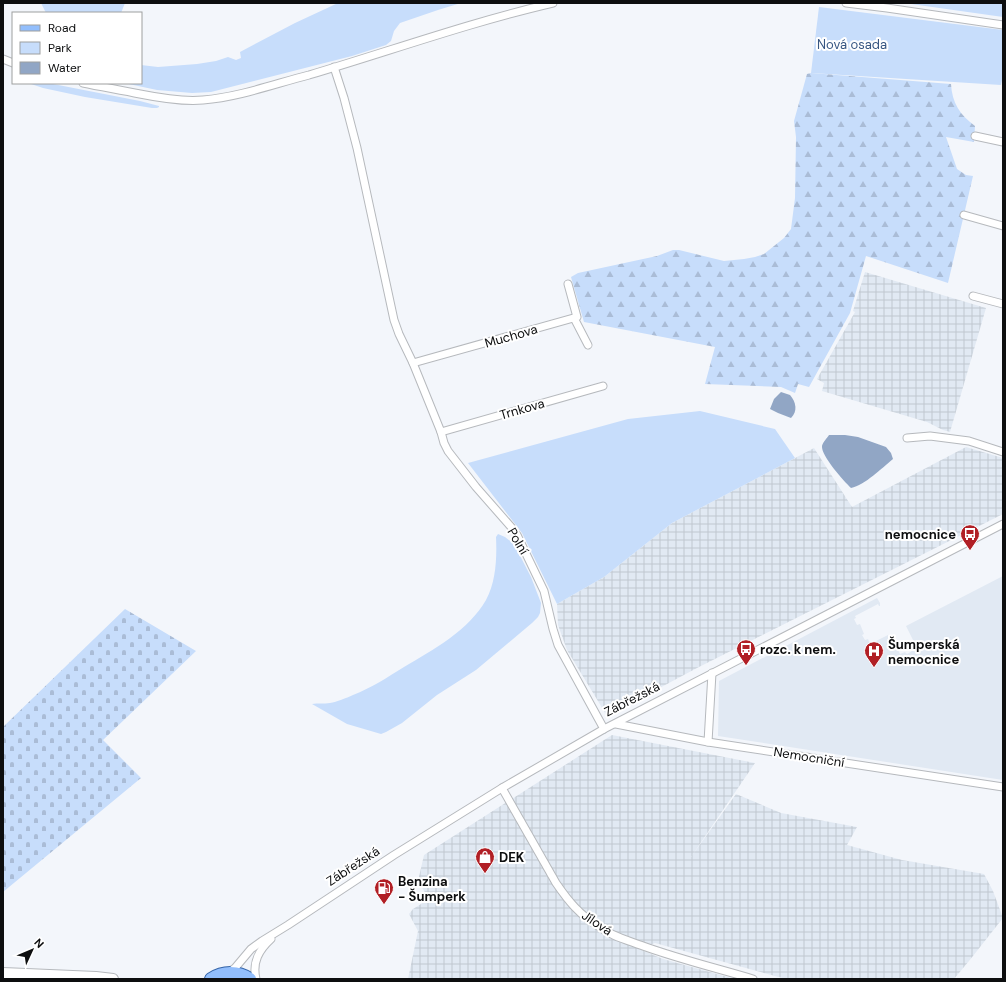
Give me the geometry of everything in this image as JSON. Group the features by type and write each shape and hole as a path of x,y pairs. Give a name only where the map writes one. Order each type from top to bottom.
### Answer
{"main road":[{"path":"3,973 112,979"},
{"name":"Zábřežská","path":"211,979 225,974 239,974 250,979"},
{"path":"3,977 21,979"}],"street":[{"path":"88,84 187,101 222,98 334,67 517,12 554,3"},
{"path":"846,3 1003,25"},
{"name":"Polní","path":"334,67 357,148 394,320 399,334 413,364 448,451 517,535 544,591 558,645 604,729"},
{"path":"975,136 1003,142"},
{"path":"964,215 1003,226"},
{"path":"568,284 577,317 574,318 588,345"},
{"path":"973,296 1003,304"},
{"name":"Muchova","path":"413,364 574,318"},
{"name":"Trnkova","path":"441,432 603,386"},
{"path":"907,438 930,436 969,441 1003,452"},
{"name":"Zábřežská","path":"225,974 235,968 250,949 394,855 502,788 604,729 1003,524"},
{"path":"708,742 712,673"},
{"name":"Nemocniční","path":"616,724 708,742 1003,787"},
{"name":"Jílová","path":"502,788 556,883 575,908 587,918 599,927 625,940 656,951 754,979"},
{"name":"Zábřežská","path":"256,979 255,966 259,953 268,942 288,925"}],"shaded area":[{"path":"865,272 986,308 950,432 927,422 822,391 824,383 817,379 855,312 853,311"},
{"path":"966,447 1003,458 1003,514 697,668 607,716 567,650 558,625 557,604 604,577 672,523 814,448 852,507"},
{"name":"Šumperská nemocnice","path":"1003,576 1003,780 718,736 719,681 877,598 880,606 878,604 855,616 856,618 854,619 857,625 860,624 864,634 862,635 865,640 868,639 870,644 890,634 900,654 905,652 907,654 916,646 906,626"},
{"path":"612,735 755,763 691,857 736,794 781,813 857,827 847,845 902,860 984,874 993,891 1003,918 954,979 786,979 655,943 639,949 663,959 735,979 408,979 418,931 409,914 413,909 429,899 418,881 424,855"}],"green space":[{"path":"41,3 125,3 121,12 46,12"},
{"path":"338,3 461,3 400,23 394,31 391,41 386,45 352,56 211,92 192,93 157,90 129,84 142,84 142,65 158,67 197,64 216,61 228,57 236,60 241,58 240,52 295,23"},
{"path":"904,3 1003,3 1003,17"},
{"name":"Nová osada","path":"819,7 1003,30 1003,75 1001,85 811,73"},
{"path":"811,73 951,84 955,103 961,113 975,126 974,142 946,137 957,169 966,175 973,176 948,283 866,256 850,313 809,387 798,384 795,393 781,387 705,384 715,347 584,322 571,277 578,273 657,256 673,250 679,250 724,261 744,259 764,254 784,238 791,229 795,198 796,137 794,121 807,74"},
{"path":"31,84 53,84 140,101 159,107 152,108 85,97"},
{"path":"700,411 775,429 795,458 672,523 604,577 557,604 522,533 468,463 628,419"},
{"path":"498,534 514,544 531,577 541,603 540,613 532,623 476,670 437,695 402,723 381,734 347,724 312,704 336,702 366,689 427,654 450,638 470,621 486,600 492,586 495,570 496,537"},
{"path":"125,609 196,651 103,740 141,778 3,892 3,727"}],"water":[{"path":"781,392 790,395 794,401 795,412 791,418 770,409 774,399"},
{"path":"829,435 858,437 886,447 891,453 893,459 868,480 851,488 825,456 822,446"}],"place":[{"name":"nemocnice","path":"970,551"},
{"name":"rozc. k nem.","path":"746,666"},
{"name":"Šumperská nemocnice","path":"874,668"},
{"name":"DEK","path":"485,874"},
{"name":"Benzina - Šumperk","path":"384,905"}]}
